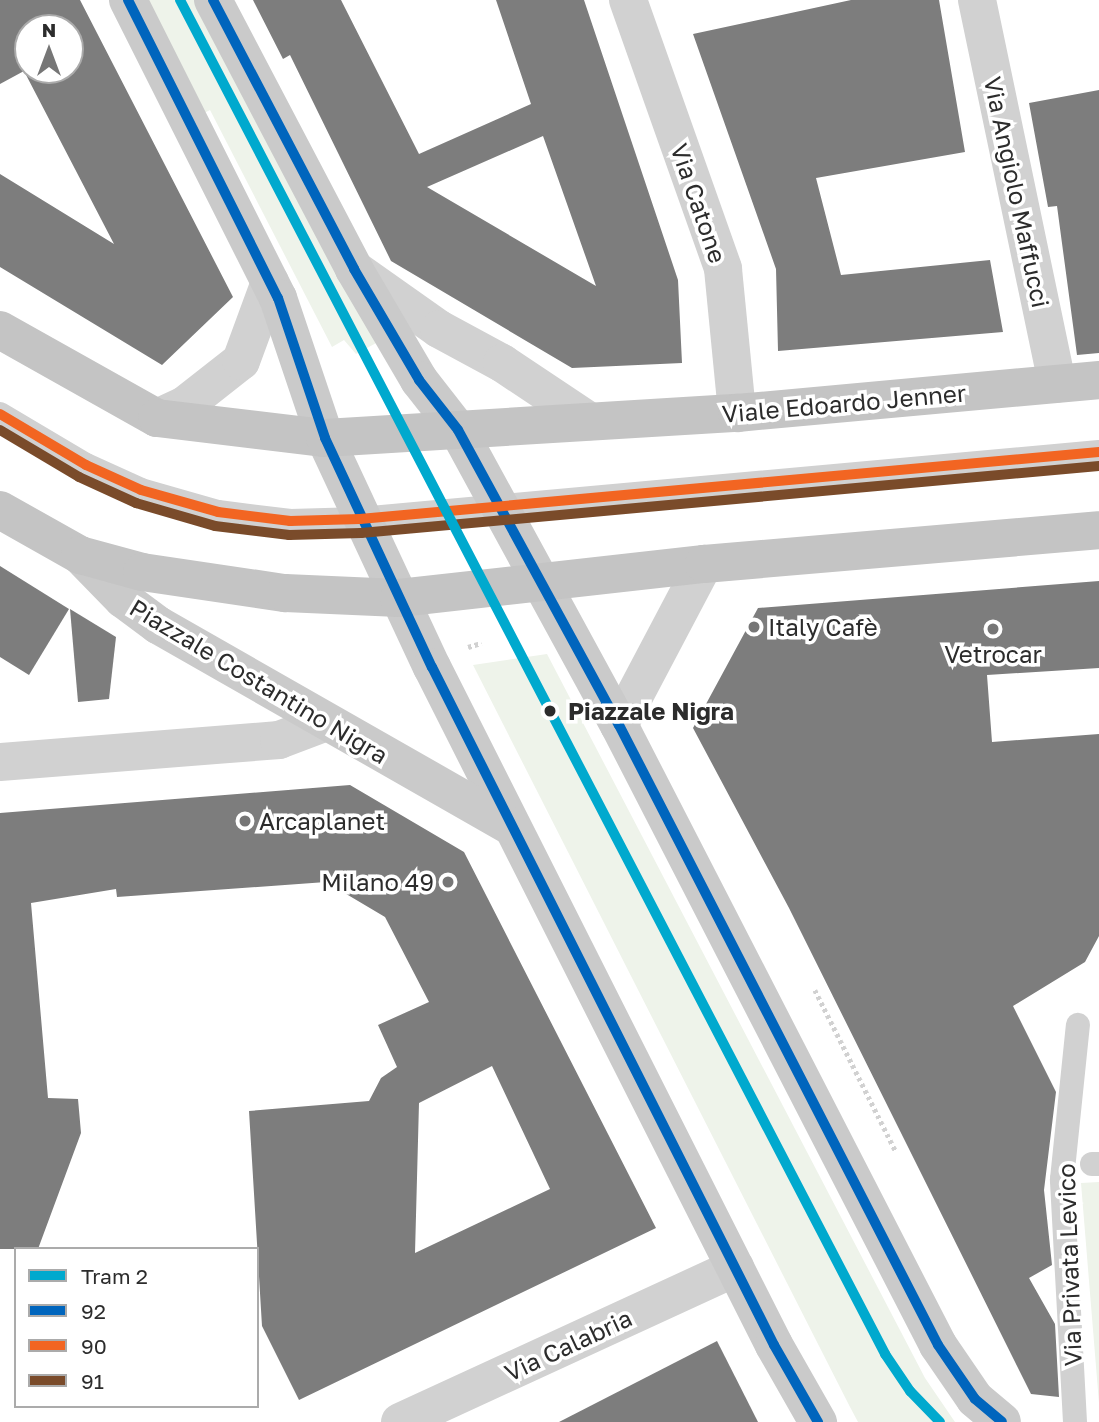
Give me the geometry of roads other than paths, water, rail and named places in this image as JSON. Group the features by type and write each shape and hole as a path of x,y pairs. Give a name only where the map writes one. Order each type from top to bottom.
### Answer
{"main road":[{"path":"128,0 270,282 325,438 360,519 510,826 735,1268 818,1422"},
{"path":"214,0 354,269 419,380 458,430 619,725 938,1345 975,1399 1002,1422"},
{"path":"0,330 157,418 325,438 589,421"},
{"name":"Viale Edoardo Jenner","path":"589,421 737,413 1099,380"},
{"path":"0,510 80,555"},
{"path":"704,564 1099,530"},
{"name":"Piazzale Costantino Nigra","path":"80,555 142,572 285,593 399,598 704,564"},
{"name":"Piazzale Costantino Nigra","path":"80,555 145,616 324,723 510,826"}],"street":[{"name":"Via Catone","path":"628,0 723,269 737,413"},
{"name":"Via Angiolo Maffucci","path":"977,0 1057,384"},
{"path":"354,269 439,329 502,363 589,421"},
{"path":"157,418 185,405 241,361 270,282"},
{"path":"619,725 704,564"},
{"path":"0,762 279,740 324,723"},
{"name":"Via Calabria","path":"400,1422 735,1268"}],"lane":[{"path":"0,414 122,482 218,512 290,521 360,519 1099,452"},
{"name":"Via Privata Levico","path":"1075,1422 1062,1179 1078,1024"}],"tram line":[{"name":"2","path":"180,0 885,1354 910,1391 940,1422"}],"place":[{"name":"Italy Cafè","path":"754,627"},
{"name":"Vetrocar","path":"993,629"},
{"name":"Piazzale Nigra","path":"550,711"},
{"name":"Arcaplanet","path":"245,821"},
{"name":"Milano 49","path":"448,882"}]}
